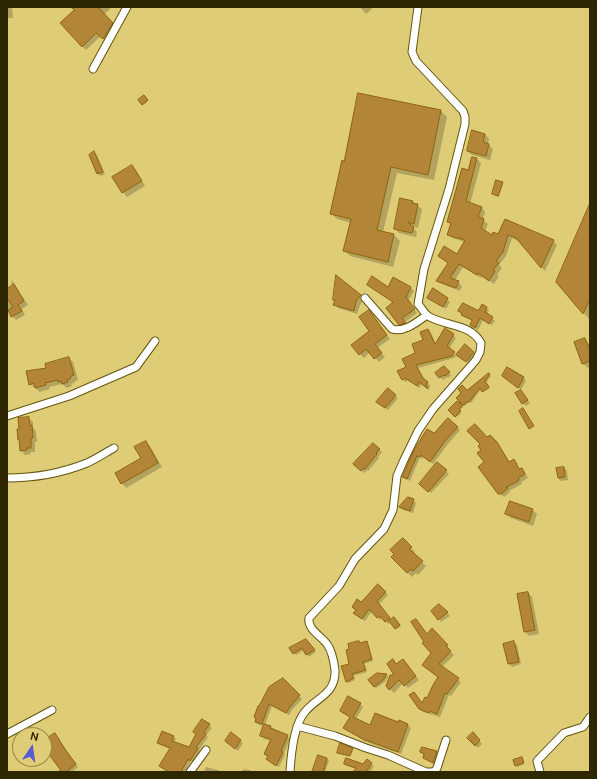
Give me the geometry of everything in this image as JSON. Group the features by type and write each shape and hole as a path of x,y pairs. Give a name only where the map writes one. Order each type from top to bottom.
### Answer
{"street":[{"path":"93,69 127,7"},
{"path":"290,772 297,726 304,713 331,690 335,675 332,654 327,644 310,626 308,622 309,618 339,586 354,559 384,529 393,510 397,476 418,431 433,408 476,360 480,352 481,343 472,332 441,322 427,315 418,304 424,269 450,189 465,124 465,117 463,111 416,62 412,52 418,7"},
{"path":"365,298 392,328 397,330 403,330 427,315"},
{"path":"7,416 70,396 136,366 155,341"},
{"path":"7,478 63,471 87,463 114,448"},
{"path":"7,734 52,710"},
{"path":"540,772 537,761 542,754 564,733 583,727 590,717"},
{"path":"297,726 335,736 388,755 426,772 435,771 437,768 446,740"},
{"path":"190,772 206,750"}],"building":[{"path":"71,7 98,7 113,23 103,39 96,33 82,47 60,23 74,10"},
{"path":"358,93 441,110 428,175 391,167 377,230 394,234 388,262 343,251 351,219 330,214 342,160 344,161"},
{"path":"144,95 148,100 142,105 138,100"},
{"path":"472,130 485,134 483,142 489,144 486,156 467,151"},
{"path":"94,151 103,172 97,174 89,155"},
{"path":"472,157 477,158 466,201 482,207 478,217 484,219 481,228 492,235 493,232 498,234 505,219 554,240 541,268 516,238 508,235 503,252 496,261 499,263 493,270 495,271 489,281 478,273 477,275 459,264 450,278 459,281 456,288 436,281 448,263 438,256 444,246 457,254 465,240 447,235 451,223 447,222 462,168 468,170"},
{"path":"132,165 142,181 122,193 112,177"},
{"path":"496,180 503,182 498,196 492,194"},
{"path":"400,198 413,201 412,203 418,204 414,224 408,222 414,227 412,233 394,229"},
{"path":"590,203 590,299 583,314 556,282"},
{"path":"336,275 361,295 356,301 354,311 333,305 335,300 333,300"},
{"path":"372,276 388,287 393,277 411,287 406,297 415,309 402,318 406,323 399,325 386,308 393,302 367,285"},
{"path":"14,284 24,301 18,305 22,311 11,317 8,310 13,307 7,298 7,289"},
{"path":"433,288 448,298 443,307 427,298"},
{"path":"463,303 477,310 479,310 482,304 487,307 485,312 493,317 489,324 480,318 475,328 470,325 472,320 461,315 462,313 458,311"},
{"path":"369,310 387,335 375,344 382,353 374,359 366,349 359,355 351,345 369,331 359,317"},
{"path":"445,328 454,334 447,346 455,352 452,356 416,365 423,378 428,382 426,385 428,389 419,382 417,386 405,378 402,380 397,371 406,367 402,359 415,353 412,344 423,340 420,332 428,329 435,344"},
{"path":"585,338 590,350 590,361 582,364 574,342"},
{"path":"465,344 474,352 466,362 456,355"},
{"path":"69,357 74,375 67,380 68,382 62,384 61,381 58,382 58,380 45,383 46,385 35,388 34,383 29,385 26,371 46,368 45,364"},
{"path":"444,366 450,372 439,378 435,373"},
{"path":"507,367 524,377 518,388 502,376"},
{"path":"489,373 490,374 485,381 489,387 482,392 480,388 469,402 468,401 459,409 461,411 455,417 448,410 457,401 463,405 456,398 461,393 458,389 462,385 467,390"},
{"path":"388,388 396,395 385,408 376,402"},
{"path":"521,390 528,400 522,404 515,393"},
{"path":"523,408 534,426 529,429 519,411"},
{"path":"29,417 30,426 32,425 33,438 31,438 31,448 20,451 17,429 19,429 18,418"},
{"path":"448,418 458,427 445,441 430,462 421,455 420,457 417,456 407,479 402,477 414,450 427,429 434,433"},
{"path":"475,424 487,437 490,435 497,442 509,462 514,459 519,469 522,468 525,474 518,478 519,480 515,483 506,487 508,488 501,494 498,494 478,467 484,462 477,453 481,450 478,446 480,444 467,431"},
{"path":"146,441 158,463 121,484 115,473 141,458 134,447"},
{"path":"373,443 380,449 365,469 363,468 361,471 353,464"},
{"path":"437,462 447,470 428,492 419,484"},
{"path":"564,467 565,477 558,478 556,468"},
{"path":"408,497 414,499 410,511 399,507"},
{"path":"510,501 533,509 529,522 505,514"},
{"path":"403,538 412,547 409,549 423,561 413,571 411,569 407,573 391,557 394,554 390,550"},
{"path":"378,584 386,592 377,601 390,618 385,622 380,616 377,618 369,609 362,619 353,613 356,610 352,607 357,599 361,602"},
{"path":"528,592 535,630 524,632 517,594"},
{"path":"439,604 448,612 438,620 431,611"},
{"path":"394,617 400,625 395,629 389,621"},
{"path":"416,619 427,634 432,628 448,645 446,646 451,651 439,664 459,678 447,694 445,693 437,714 419,709 409,695 414,692 422,703 425,697 427,698 438,677 422,665 431,653 422,643 424,642 411,622"},
{"path":"306,639 315,650 306,655 302,648 293,654 289,648"},
{"path":"359,641 360,643 367,641 372,659 363,662 366,670 352,674 354,678 346,682 341,666 349,664 346,650 349,649 348,644"},
{"path":"514,641 519,662 508,664 503,644"},
{"path":"393,659 396,664 403,659 416,676 404,686 399,680 389,690 386,686 390,675 394,675 387,664"},
{"path":"377,673 387,674 383,680 374,687 368,680"},
{"path":"283,678 300,695 286,713 269,704 262,724 255,722 256,718 254,717 258,706 269,687"},
{"path":"348,696 361,703 353,717 370,725 375,713 398,722 399,720 408,724 398,752 366,741 343,728 350,717 340,711"},
{"path":"202,719 210,724 204,732 206,734 196,747 198,748 190,761 188,759 181,772 169,772 159,766 170,748 157,743 162,731 174,736 172,741 189,747 196,734 193,732"},
{"path":"264,724 288,735 281,751 283,752 276,766 266,759 268,756 264,754 271,739 260,736"},
{"path":"231,732 241,740 235,749 225,741"},
{"path":"473,732 480,740 475,746 467,738"},
{"path":"55,733 76,764 66,772 62,772 52,758 52,735"},
{"path":"340,743 353,748 350,756 337,753"},
{"path":"422,747 437,751 433,763 423,758 424,754 420,752"},
{"path":"318,755 327,758 324,770 322,772 312,772"},
{"path":"522,757 524,763 515,766 513,760"},
{"path":"346,758 363,764 367,759 372,763 366,772 353,772 356,768 344,764"}]}
